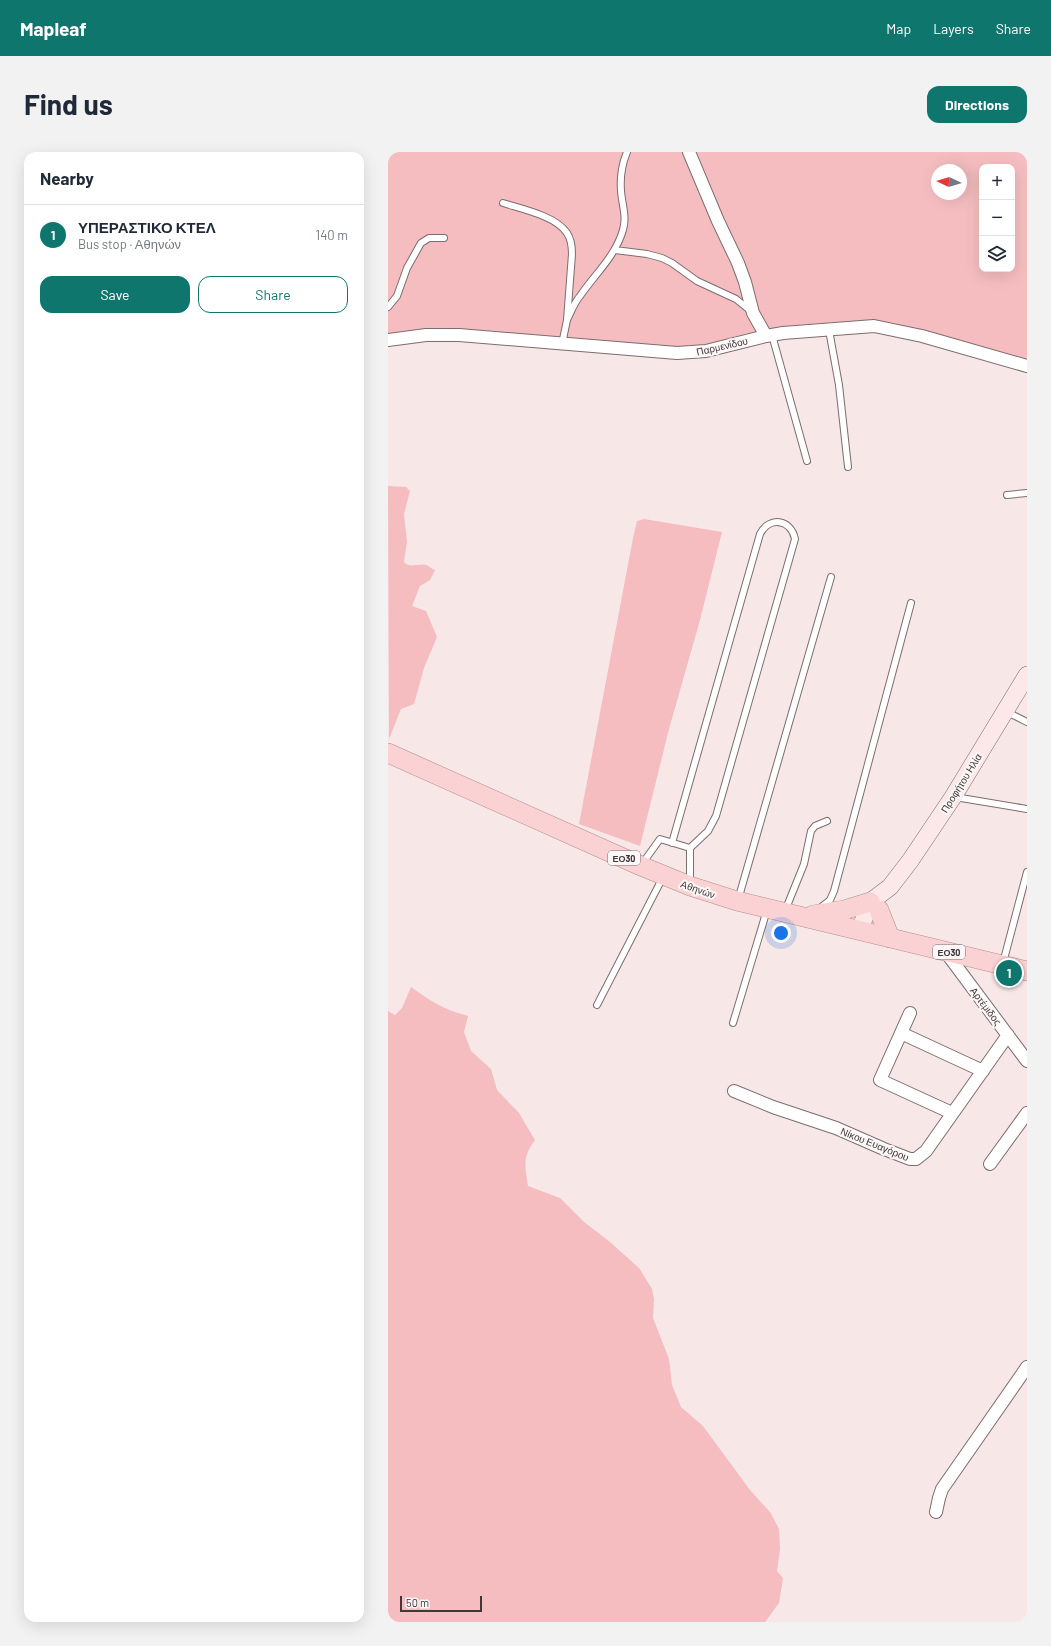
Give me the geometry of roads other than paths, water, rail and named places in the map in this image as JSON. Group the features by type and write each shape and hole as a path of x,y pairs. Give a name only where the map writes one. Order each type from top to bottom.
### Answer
{"main road":[{"name":"Αθηνών","path":"388,753 640,866 690,886 737,901 776,911 803,916 1027,971"},
{"path":"803,916 875,906 890,938"}],"street":[{"path":"689,152 718,221 738,263 745,282 753,313 769,336"},
{"name":"Παρμενίδου","path":"388,340 426,334 459,335 677,354 706,351 769,336 874,326 922,336 1027,366"},
{"name":"Προφήτου Ηλία","path":"875,906 910,861 953,797 1005,712 1022,691 1027,675"},
{"path":"865,931 875,906"},
{"name":"Αρτέμιδος","path":"944,951 1027,1061"},
{"path":"910,1013 880,1080 952,1113"},
{"path":"901,1033 983,1071"},
{"name":"Νίκου Ευαγόρου","path":"734,1091 773,1107 836,1128 914,1160 922,1155 1008,1035"},
{"path":"990,1164 1027,1112"},
{"path":"936,1512 942,1489 1027,1366"}],"lane":[{"path":"567,320 579,296 609,260 618,244 625,215 621,191 623,162 627,152"},
{"path":"503,203 540,214 558,224 566,232 571,244 572,254 567,320 562,344"},
{"path":"388,307 397,296 407,268 421,243 429,238 444,238"},
{"path":"615,250 647,254 662,258 672,263 697,281 736,299 753,313"},
{"path":"829,330 839,385 848,467"},
{"path":"769,336 807,461"},
{"path":"1007,495 1027,493"},
{"path":"672,843 760,534 766,525 771,522 781,522 789,526 795,538 716,816 708,831 690,848 690,886"},
{"path":"737,901 831,577"},
{"path":"803,916 824,905 830,900 834,891 911,603"},
{"path":"1005,712 1027,722"},
{"path":"953,797 1027,809"},
{"path":"733,1023 776,911 804,864 811,831 815,826 827,821"},
{"path":"640,866 660,839 690,848"},
{"path":"1003,965 1027,872"},
{"path":"597,1005 664,876"}],"place":[{"name":"ΥΠΕΡΑΣΤΙΚΟ ΚΤΕΛ","path":"1009,973"}]}
